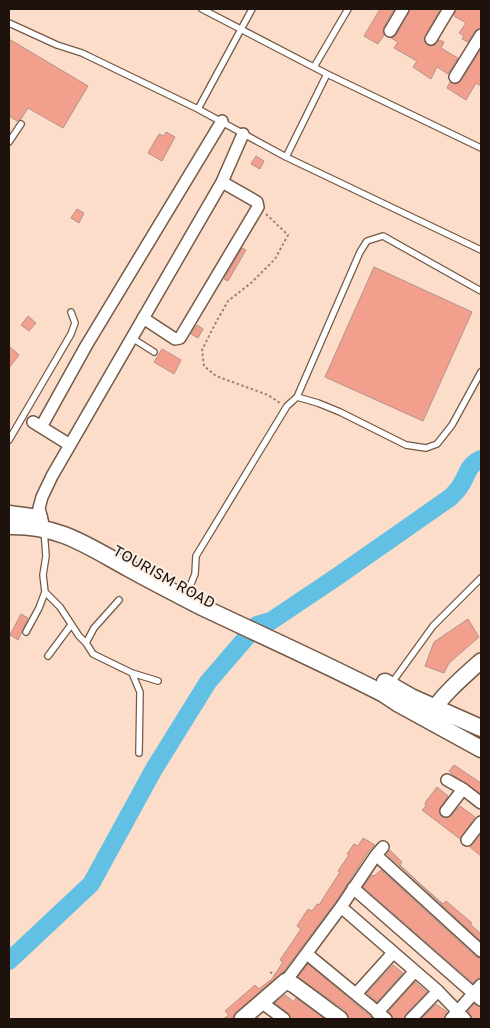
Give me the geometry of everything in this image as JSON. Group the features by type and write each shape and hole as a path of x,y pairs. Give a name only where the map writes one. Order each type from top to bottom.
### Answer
{"main road":[{"name":"TOURISM ROAD","path":"9,514 42,523 314,658 387,689"},
{"name":"TOURISM ROAD","path":"42,523 66,524 122,553 187,596"},
{"path":"9,526 28,526 42,523"},
{"path":"387,689 407,709 481,728"},
{"path":"387,689 401,692 481,749"}],"street":[{"path":"390,31 403,9"},
{"path":"431,39 449,9"},
{"path":"455,77 481,35"},
{"path":"70,445 37,425 222,121"},
{"path":"42,523 39,508 42,497 222,182 243,134"},
{"path":"143,318 175,338 180,338 258,207 258,202 222,182"},
{"path":"430,714 481,661"},
{"path":"447,780 463,789 481,803"},
{"path":"446,811 463,789"},
{"path":"467,840 481,822"},
{"path":"242,1019 286,982 380,851 481,951"},
{"path":"341,907 438,991 458,1016 479,993 354,888"},
{"path":"356,994 393,953"},
{"path":"306,954 382,1016 415,971"},
{"path":"286,982 294,985 340,1019"},
{"path":"412,1019 438,991"},
{"path":"261,1002 284,1019"}],"lane":[{"path":"202,9 327,74 481,148"},
{"path":"198,109 252,9"},
{"path":"314,67 348,9"},
{"path":"9,23 57,45 82,53 222,121 286,157 481,250"},
{"path":"286,157 327,74"},
{"path":"9,142 21,124"},
{"path":"187,596 195,574 196,556 287,406 297,397 360,252 367,241 383,236 481,291"},
{"path":"9,440 72,334 75,323 71,312"},
{"path":"132,338 154,352"},
{"path":"297,397 340,412 406,446 426,448 437,444 452,425 481,372"},
{"path":"42,523 46,556 43,575 46,592 60,607 71,625 94,654 132,673 158,680"},
{"path":"387,689 433,626 481,578"},
{"path":"26,632 46,592"},
{"path":"86,643 94,628 118,600"},
{"path":"48,656 71,625"},
{"path":"132,673 140,692 141,734 139,753"}],"path":[{"path":"258,207 288,235 275,259 251,283 228,302 202,350 204,366 216,376 268,395 287,406"}],"building":[{"path":"380,9 394,9 384,27 384,35 378,44 364,36"},
{"path":"410,9 440,9 424,39 425,43 430,46 435,45 439,40 444,42 441,48 458,58 448,74 437,67 431,79 413,67 417,61 394,48 398,42 391,38 396,35"},
{"path":"456,9 481,9 481,28 475,31 468,42 462,39 464,36 459,33 466,23 454,16"},
{"path":"9,39 88,86 63,128 28,108 21,119 17,121 9,116"},
{"path":"481,49 481,86 476,83 466,100 447,88 450,82 455,84 461,81"},
{"path":"166,132 175,137 162,161 148,153 159,134 164,136"},
{"path":"256,156 264,161 260,169 251,164"},
{"path":"77,209 84,213 79,223 71,218"},
{"path":"242,248 246,250 228,281 224,279"},
{"path":"374,267 472,312 423,421 325,377"},
{"path":"28,316 36,323 29,331 21,325"},
{"path":"197,325 203,329 198,338 191,334"},
{"path":"9,346 19,355 9,368"},
{"path":"162,349 181,360 174,374 154,362"},
{"path":"21,614 28,618 18,640 10,635"},
{"path":"468,619 479,637 449,663 444,673 425,666 434,642"},
{"path":"454,765 481,783 481,794 449,771"},
{"path":"437,787 448,796 439,810 441,817 449,818 460,806 475,817 460,839 422,810"},
{"path":"481,834 481,856 470,847"},
{"path":"363,838 375,845 368,852 335,903 283,972 236,1012 233,1019 223,1019 229,1015 225,1011 255,985 259,989 272,979 283,962 280,960 301,929 297,926 308,909 312,911 317,904 319,905 340,872 338,871 349,855 347,854 354,844 358,846"},
{"path":"390,850 402,862 400,865 417,881 443,904 446,901 472,923 470,924 481,934 481,941 387,854"},
{"path":"381,870 476,957 481,958 481,978 478,978 473,983 363,887 372,875 374,876"},
{"path":"308,964 373,1019 349,1019 346,1011 298,977"},
{"path":"393,965 403,973 377,1002 367,993"},
{"path":"415,982 427,992 406,1014 404,1019 393,1019 389,1011"},
{"path":"285,995 294,1002 296,998 325,1019 291,1019 288,1013 275,1003"},
{"path":"436,1004 447,1012 444,1019 421,1019"},
{"path":"474,1004 481,1007 481,1019 472,1019 468,1011"}],"waterway":[{"path":"9,961 91,884 154,769 208,682 257,625 271,621 451,497 462,484 472,465 481,459"}]}
